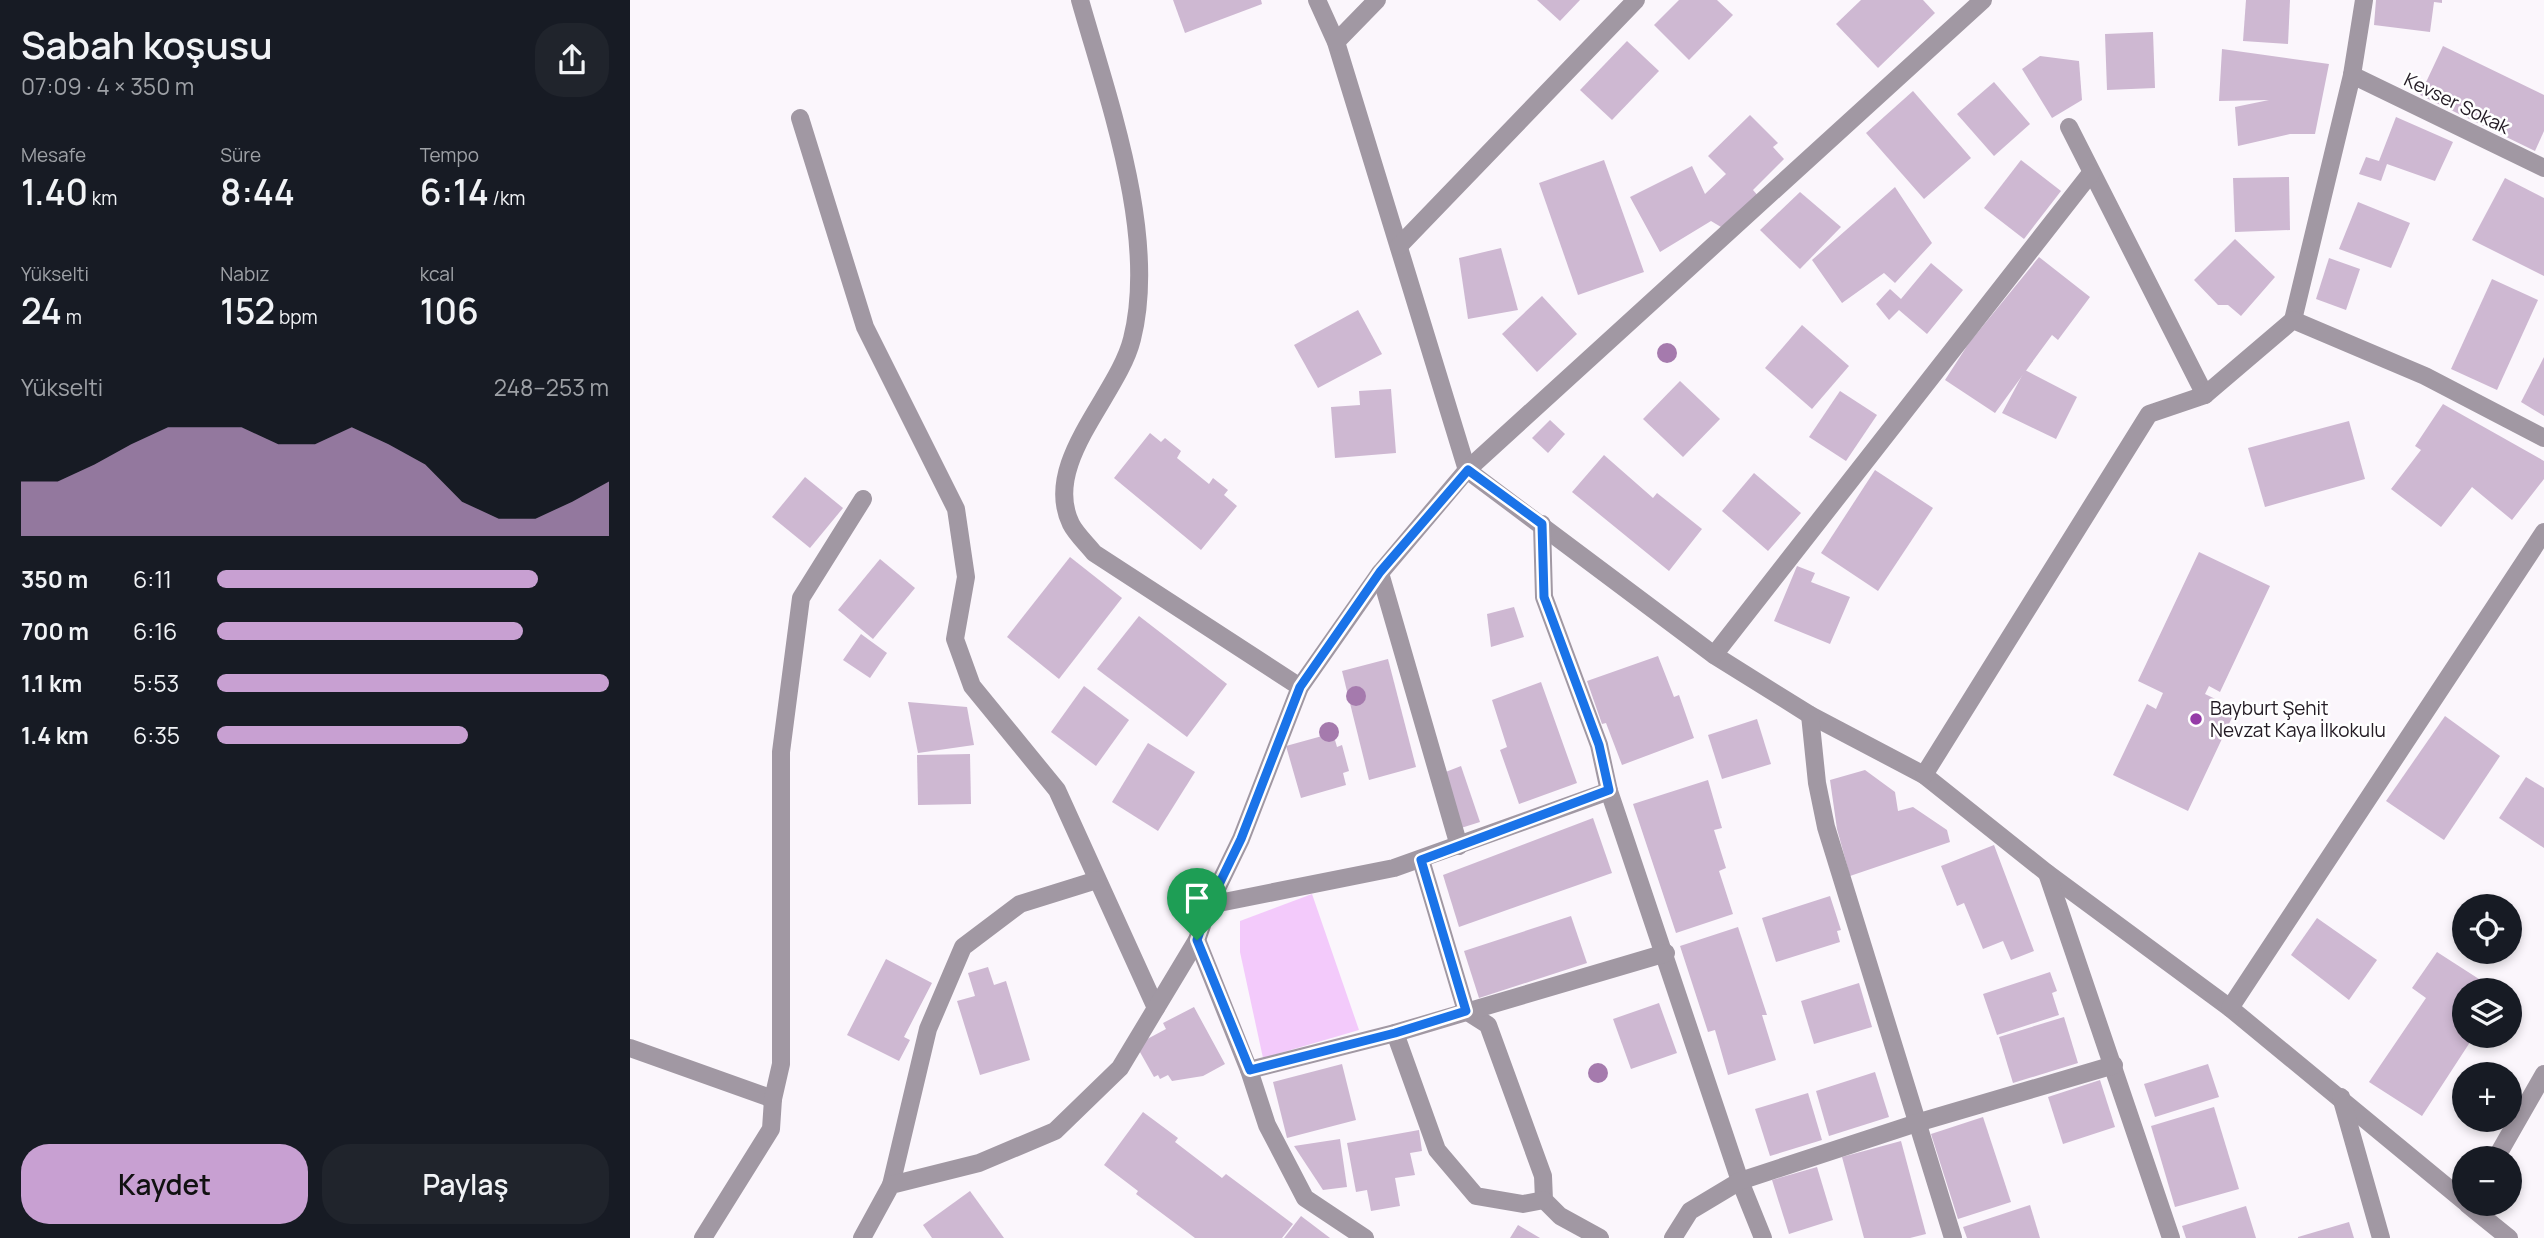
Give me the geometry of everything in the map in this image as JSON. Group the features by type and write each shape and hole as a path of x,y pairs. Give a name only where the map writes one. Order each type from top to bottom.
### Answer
{"street":[{"path":"1080,0 1128,168 1139,269 1132,339 1116,375 1067,465 1063,500 1071,525 1094,553 1300,687"},
{"path":"1317,0 1336,42 1468,470 1714,655 1811,715 1924,775 2047,873 2231,1008 2452,1191"},
{"path":"1336,42 1377,0"},
{"path":"1399,246 1636,0"},
{"path":"891,1185 979,1163 1055,1131 1120,1068 1197,940 1209,905 1241,839 1300,687 1380,572 1468,470 1983,0"},
{"path":"1924,775 2149,414 2205,395 2293,320 2352,75 2364,0"},
{"name":"Kevser Sokak","path":"2352,75 2544,169"},
{"path":"800,118 865,327 956,509 966,577 955,639 972,686 1057,790 1156,1008"},
{"path":"2069,127 2205,395"},
{"path":"1714,655 2091,173"},
{"path":"2293,320 2425,376 2544,438"},
{"path":"703,1238 771,1129 772,1099 781,1064 782,752 801,598 863,499"},
{"path":"1542,524 1544,597 1599,745 1609,790 1666,953 1740,1181 1763,1238"},
{"path":"2231,1008 2544,532"},
{"path":"1380,572 1459,846"},
{"path":"1811,715 1817,783 1826,827 1954,1238"},
{"path":"1209,905 1421,860 1609,790"},
{"path":"1421,860 1466,1011 1488,1025 1543,1176 1544,1200 1560,1216 1600,1238"},
{"path":"2047,873 2171,1238"},
{"path":"862,1238 891,1185 928,1029 963,947 1020,904 1097,880"},
{"path":"1197,940 1250,1070 1267,1125 1305,1198 1365,1238"},
{"path":"1250,1070 1395,1033 1666,953"},
{"path":"1395,1033 1437,1150 1476,1196 1523,1204 1544,1200"},
{"path":"630,1048 772,1099"},
{"path":"1672,1238 1690,1211 1740,1181 1920,1122 2114,1065"},
{"path":"2503,1146 2544,1074"},
{"path":"2341,1097 2381,1238"},
{"path":"2482,1216 2509,1238"}],"shaded area":[{"path":"1312,894 1359,1030 1263,1058 1240,952 1240,921"}],"building":[{"path":"1173,0 1261,0 1262,4 1185,33"},
{"path":"1537,0 1580,0 1560,21"},
{"path":"1679,0 1717,0 1733,15 1689,60 1654,25"},
{"path":"1861,0 1923,0 1935,13 1878,68 1836,24"},
{"path":"2246,0 2290,0 2288,44 2243,41"},
{"path":"2376,0 2442,0 2442,3 2434,2 2430,32 2374,25"},
{"path":"2153,32 2155,88 2107,90 2105,34"},
{"path":"1627,41 1659,71 1612,120 1580,90"},
{"path":"2443,46 2544,95 2544,131 2535,151 2420,95"},
{"path":"2222,49 2329,64 2315,134 2290,134 2238,146 2235,107 2269,100 2219,101"},
{"path":"2040,56 2079,61 2082,100 2052,118 2022,69"},
{"path":"1994,82 2030,124 1994,156 1957,114"},
{"path":"1913,91 1971,158 1924,199 1866,133"},
{"path":"1750,115 1778,143 1773,147 1784,159 1753,190 1759,197 1721,227 1711,221 1660,252 1630,197 1692,166 1705,194 1726,174 1708,156"},
{"path":"2396,117 2453,142 2435,181 2387,164 2381,181 2359,174 2366,157 2379,161"},
{"path":"1604,160 1644,272 1578,295 1539,183"},
{"path":"2021,160 2061,191 2024,239 1984,208"},
{"path":"2289,177 2290,230 2235,232 2233,178"},
{"path":"2505,178 2544,198 2544,276 2472,240"},
{"path":"1895,187 1932,243 1895,283 1884,273 1842,303 1812,260"},
{"path":"1800,192 1841,227 1800,269 1760,230"},
{"path":"2358,202 2410,223 2391,268 2339,249"},
{"path":"2235,239 2275,277 2241,316 2228,305 2218,305 2194,280"},
{"path":"1501,248 1518,310 1468,319 1459,258"},
{"path":"2039,257 2090,297 2058,340 2052,335 1995,413 1945,380 1969,343"},
{"path":"2329,258 2360,269 2346,310 2316,299"},
{"path":"1931,263 1963,290 1927,334 1899,310 1889,320 1876,304 1890,289 1901,299"},
{"path":"2492,279 2538,300 2497,390 2451,369"},
{"path":"1542,296 1577,334 1537,372 1502,334"},
{"path":"1358,310 1382,354 1318,388 1294,345"},
{"path":"1802,325 1849,366 1812,409 1765,368"},
{"path":"2544,357 2544,416 2521,402"},
{"path":"2025,370 2077,397 2056,439 2002,413"},
{"path":"1680,381 1720,419 1683,457 1643,419"},
{"path":"1391,389 1396,453 1335,458 1331,407 1360,405 1359,391"},
{"path":"1840,391 1877,415 1846,461 1809,437"},
{"path":"2443,404 2544,461 2544,479 2512,520 2472,487 2441,527 2391,489 2421,450 2415,446"},
{"path":"1550,420 1565,434 1548,453 1532,438"},
{"path":"2349,421 2365,479 2265,507 2248,448"},
{"path":"1150,433 1161,442 1165,438 1181,451 1177,458 1209,484 1213,478 1228,490 1224,495 1237,506 1201,550 1114,478"},
{"path":"1604,455 1653,498 1657,493 1702,529 1669,571 1572,492"},
{"path":"1875,470 1933,508 1878,591 1821,553"},
{"path":"1754,473 1801,513 1768,551 1722,511"},
{"path":"805,477 843,508 810,548 772,517"},
{"path":"2199,552 2270,586 2220,692 2209,686 2205,694 2236,709 2188,811 2113,775 2147,704 2156,709 2163,693 2138,681"},
{"path":"1070,557 1122,598 1059,679 1007,637"},
{"path":"880,559 915,588 873,639 838,610"},
{"path":"1797,566 1815,573 1811,582 1850,597 1830,644 1774,621"},
{"path":"1514,607 1524,637 1491,647 1487,614"},
{"path":"1139,616 1227,684 1187,737 1097,669"},
{"path":"861,634 887,653 870,678 843,660"},
{"path":"1658,656 1674,697 1679,695 1694,738 1622,765 1606,723 1602,724 1587,681"},
{"path":"1388,659 1416,767 1369,780 1342,671"},
{"path":"1541,682 1577,783 1519,804 1500,750 1507,747 1492,700"},
{"path":"1084,686 1129,720 1096,766 1051,732"},
{"path":"908,702 967,707 974,745 918,753"},
{"path":"2445,716 2500,756 2444,840 2386,801"},
{"path":"1757,719 1771,764 1722,779 1708,735"},
{"path":"1333,733 1337,747 1342,745 1349,771 1343,773 1346,785 1301,798 1286,746"},
{"path":"1148,743 1195,772 1158,831 1112,802"},
{"path":"970,754 971,804 918,805 917,755"},
{"path":"1461,766 1480,822 1461,828 1443,773"},
{"path":"1865,770 1895,792 1898,811 1913,807 1947,830 1950,842 1850,876 1837,829 1830,780"},
{"path":"2526,777 2544,788 2544,848 2499,818"},
{"path":"1708,780 1722,828 1714,830 1726,868 1719,871 1733,914 1676,933 1633,804"},
{"path":"1593,818 1612,873 1459,927 1443,875"},
{"path":"1994,845 2034,951 2011,960 2003,941 1983,949 1964,903 1957,906 1941,866"},
{"path":"1830,896 1841,930 1837,931 1840,942 1776,962 1762,918"},
{"path":"1571,916 1587,963 1479,998 1464,951"},
{"path":"2317,918 2377,960 2349,1000 2291,955"},
{"path":"1738,927 1767,1015 1762,1015 1776,1060 1728,1075 1715,1030 1708,1032 1680,946"},
{"path":"2437,952 2477,978 2452,978 2452,1048 2466,1048 2457,1062 2452,1062 2452,1070 2422,1116 2369,1082 2426,998 2412,988"},
{"path":"886,959 932,983 904,1037 910,1040 899,1061 847,1035"},
{"path":"988,967 994,985 1006,981 1030,1060 980,1075 957,1001 975,996 968,973"},
{"path":"2050,972 2057,991 2052,993 2059,1015 1997,1035 1983,994"},
{"path":"1859,983 1872,1027 1814,1044 1801,1001"},
{"path":"1659,1003 1677,1053 1631,1069 1613,1019"},
{"path":"1194,1007 1225,1064 1203,1076 1172,1081 1168,1075 1160,1079 1158,1075 1154,1077 1136,1045 1166,1029 1163,1023"},
{"path":"2064,1017 2078,1063 2013,1083 1999,1037"},
{"path":"1342,1064 1356,1120 1287,1138 1273,1082"},
{"path":"2208,1064 2219,1097 2155,1117 2144,1084"},
{"path":"1875,1072 1889,1117 1829,1136 1816,1091"},
{"path":"2100,1080 2115,1127 2063,1144 2048,1097"},
{"path":"1808,1093 1822,1140 1770,1156 1755,1109"},
{"path":"2214,1107 2239,1189 2175,1207 2151,1126"},
{"path":"1143,1112 1178,1138 1175,1142 1222,1178 1226,1174 1293,1224 1282,1238 1195,1238 1136,1194 1138,1191 1104,1165"},
{"path":"1983,1117 2011,1202 1958,1219 1931,1134"},
{"path":"1419,1130 1422,1151 1410,1153 1415,1175 1395,1178 1400,1206 1371,1211 1367,1190 1356,1192 1347,1143"},
{"path":"1340,1139 1347,1187 1323,1190 1294,1146"},
{"path":"1901,1141 1926,1234 1910,1238 1864,1238 1842,1157"},
{"path":"1817,1167 1833,1220 1789,1234 1772,1180"},
{"path":"970,1191 1004,1238 932,1238 923,1225"},
{"path":"2030,1205 2040,1238 1967,1238 1963,1227"},
{"path":"2246,1206 2256,1238 2186,1238 2182,1226"},
{"path":"1301,1216 1330,1238 1284,1238"},
{"path":"2349,1222 2354,1238 2298,1238 2298,1237"},
{"path":"1518,1225 1540,1238 1510,1238"}],"place":[{"name":"Bayburt Şehit Nevzat Kaya İlkokulu","path":"2196,719"}],"route":[{"path":"1468,470 1542,524 1544,597 1599,745 1609,790 1421,860 1466,1011 1395,1033 1250,1070 1197,940 1209,905 1241,839 1300,687 1380,572 1468,470"}]}
